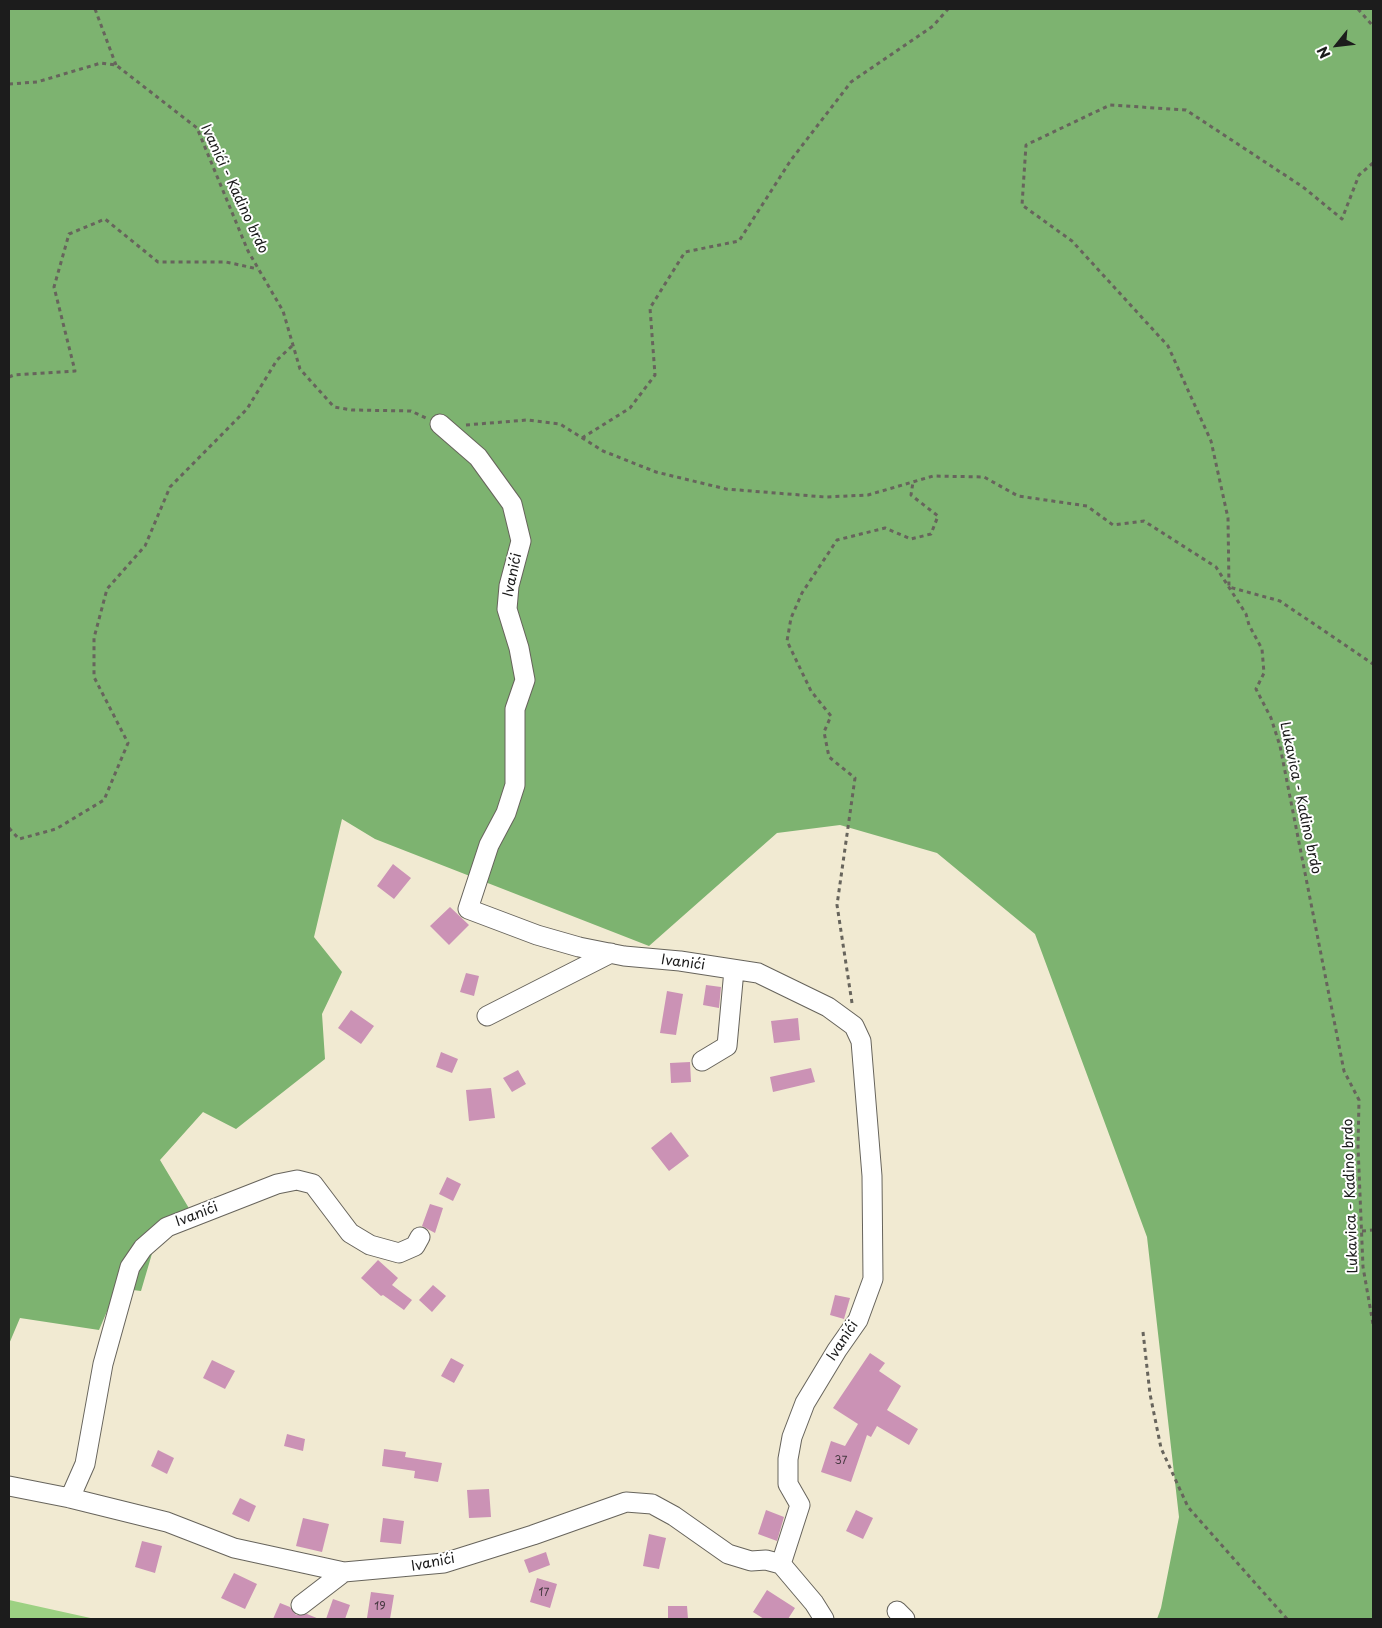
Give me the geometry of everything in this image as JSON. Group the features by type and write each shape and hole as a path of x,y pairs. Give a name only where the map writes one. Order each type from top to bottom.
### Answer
{"street":[{"name":"Ivanići","path":"9,1486 70,1498 167,1522 234,1548 344,1572 444,1563 533,1535 626,1502 652,1504 674,1516 738,1559 781,1564 800,1505 788,1484 788,1459 792,1437 805,1403 837,1350 858,1320 873,1279 872,1176 861,1041 854,1026 828,1007 758,973 611,953 537,935 468,909 489,845 506,812 515,784 515,709 525,680 519,648 507,609 509,586 521,540 512,504 478,457 440,424"},
{"path":"488,1016 611,953"},
{"path":"702,1061 727,1046 734,970"},
{"name":"Ivanići","path":"70,1498 85,1464 103,1364 130,1267 144,1248 166,1227 278,1184 297,1180 313,1184 350,1233 370,1245 399,1253 415,1246 420,1237"},
{"path":"781,1564 814,1603 824,1619"},
{"path":"301,1605 344,1572"}],"path":[{"path":"9,84 38,82 101,63 116,65 96,9"},
{"path":"582,438 630,408 656,374 650,308 685,252 739,242 790,160 851,82 933,26 948,9"},
{"path":"1358,9 1373,26"},
{"name":"Ivanići - Kadino brdo","path":"116,65 197,128 248,251 283,311 300,369 334,407 352,410 411,411 440,424"},
{"path":"1373,163 1359,175 1342,219 1303,187 1186,110 1110,105 1026,145 1022,205 1072,241 1168,346 1211,441 1228,518 1229,587 1280,601 1373,664"},
{"path":"9,377 14,375 75,371 54,287 68,234 105,219 158,262 226,262 259,269"},
{"path":"9,828 19,839 56,828 104,800 128,743 94,677 94,638 107,589 145,546 170,487 247,409 277,360 294,344"},
{"name":"Lukavica - Kadino brdo","path":"440,424 462,426 497,421 527,420 560,424 603,451 656,472 726,489 825,497 868,495 932,476 984,477 1018,496 1087,506 1113,526 1144,521 1216,566 1246,614 1249,625 1262,649 1264,673 1256,689 1270,718 1280,746 1344,1071 1359,1100 1363,1267 1373,1324"},
{"path":"854,1026 848,968 842,946 837,905 855,778 830,757 824,732 831,716 811,691 787,641 791,618 802,593 837,540 885,528 912,539 931,534 938,516 911,495 913,482"},
{"path":"1362,1231 1373,1230"},
{"path":"1142,1332 1150,1394 1161,1448 1188,1506 1287,1619"}],"green space":[{"path":"9,9 1373,9 1373,1619 1157,1619 1161,1608 1179,1517 1147,1237 1035,934 937,853 840,825 777,833 649,946 375,839 342,819 314,937 342,972 322,1014 325,1059 236,1129 203,1112 160,1160 196,1220 156,1240 141,1291 117,1288 99,1330 20,1318 9,1344"},
{"path":"9,1600 95,1619 9,1619"}],"building":[{"path":"393,864 411,878 394,899 377,886"},
{"path":"450,907 469,925 449,945 430,926"},
{"path":"466,973 479,976 474,996 460,992"},
{"path":"706,985 721,987 719,1008 703,1005"},
{"path":"667,991 683,994 676,1035 660,1033"},
{"path":"351,1010 374,1026 361,1044 338,1028"},
{"path":"798,1018 800,1040 774,1043 771,1021"},
{"path":"441,1052 458,1059 452,1073 436,1067"},
{"path":"690,1062 691,1082 671,1083 670,1063"},
{"path":"811,1068 815,1082 773,1092 770,1077"},
{"path":"518,1070 526,1084 512,1092 503,1078"},
{"path":"491,1088 495,1118 469,1121 466,1090"},
{"path":"671,1132 689,1156 669,1171 651,1148"},
{"path":"447,1177 461,1184 453,1201 439,1194"},
{"path":"430,1204 443,1208 435,1233 422,1226"},
{"path":"378,1260 398,1278 392,1285 412,1300 404,1310 383,1295 381,1296 361,1278"},
{"path":"433,1285 446,1296 432,1312 419,1300"},
{"path":"835,1295 850,1298 844,1319 830,1315"},
{"path":"870,1353 885,1363 879,1371 901,1386 887,1410 918,1429 909,1445 877,1426 871,1437 867,1435 851,1482 821,1472 831,1441 845,1446 858,1424 833,1408"},
{"path":"451,1358 464,1365 454,1383 441,1376"},
{"path":"212,1360 235,1371 225,1389 203,1378"},
{"path":"287,1434 305,1439 303,1451 284,1446"},
{"path":"384,1449 406,1452 405,1457 442,1463 438,1482 414,1478 415,1471 382,1466"},
{"path":"158,1450 174,1458 167,1474 151,1466"},
{"path":"489,1489 491,1517 469,1518 467,1490"},
{"path":"240,1498 256,1506 249,1522 232,1514"},
{"path":"766,1510 784,1517 777,1541 758,1534"},
{"path":"856,1510 873,1518 863,1539 846,1531"},
{"path":"303,1518 329,1524 322,1552 296,1546"},
{"path":"383,1518 404,1521 401,1544 380,1542"},
{"path":"649,1534 666,1538 659,1569 643,1566"},
{"path":"142,1541 162,1546 155,1573 135,1567"},
{"path":"546,1552 550,1565 529,1573 524,1560"},
{"path":"234,1573 257,1584 245,1609 221,1598"},
{"path":"537,1578 557,1584 550,1608 530,1602"},
{"path":"767,1590 795,1608 788,1619 764,1619 753,1612"},
{"path":"371,1592 394,1595 390,1619 367,1618"},
{"path":"333,1599 350,1605 345,1619 326,1619"},
{"path":"280,1603 290,1607 296,1615 307,1614 319,1619 273,1619"},
{"path":"668,1606 687,1606 688,1619 668,1619"}]}
